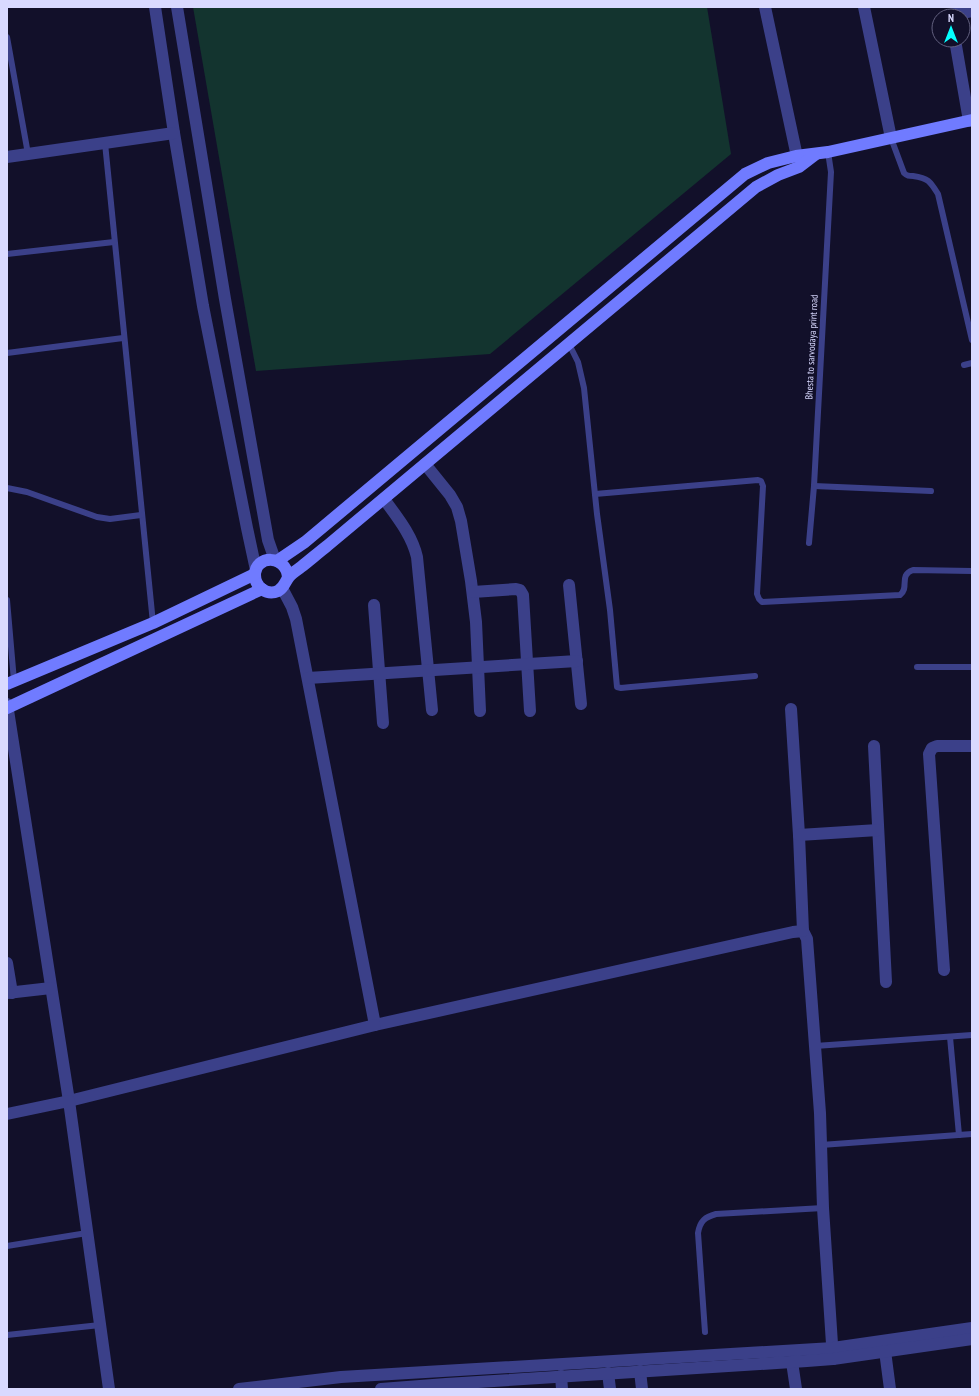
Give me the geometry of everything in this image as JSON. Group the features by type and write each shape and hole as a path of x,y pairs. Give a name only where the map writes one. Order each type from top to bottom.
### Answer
{"main road":[{"path":"798,161 768,163 745,174 305,542 276,560 267,560 260,563 256,572 256,583 262,589 269,592 275,592 425,464 756,187 778,175 798,161 816,154 970,120"},
{"path":"276,560 285,567 285,583"},
{"path":"10,682 153,623 256,572"},
{"path":"7,707 262,589"}],"street":[{"path":"155,7 174,133 203,306 256,572"},
{"path":"177,7 229,322 268,540 276,560"},
{"path":"765,7 798,161"},
{"path":"864,7 892,138"},
{"path":"956,48 970,120"},
{"path":"7,157 174,133"},
{"path":"425,464 450,495 457,507 461,521 473,592 476,622 480,711"},
{"path":"384,499 409,536 414,546 417,558 432,710"},
{"path":"285,583 296,619 376,1026"},
{"path":"569,585 581,704"},
{"path":"473,592 516,589 522,592 530,711"},
{"path":"374,605 383,723"},
{"path":"308,678 577,661"},
{"path":"7,707 69,1101 109,1389"},
{"path":"791,709 799,835 803,932 807,940 820,1113 823,1208 833,1353"},
{"path":"874,746 886,982"},
{"path":"944,970 929,754 932,748 937,746 972,746"},
{"path":"799,835 878,830"},
{"path":"7,1114 69,1101 376,1026 793,932 803,932"},
{"path":"7,963 9,993 51,988"},
{"path":"381,1389 792,1362 833,1353 972,1328"},
{"path":"239,1389 341,1377 884,1351 972,1339"},
{"path":"884,1351 890,1389"},
{"path":"792,1362 796,1389"},
{"path":"640,1372 642,1389"},
{"path":"608,1373 610,1389"},
{"path":"561,1376 562,1389"}],"lane":[{"path":"7,37 28,154"},
{"path":"892,138 904,173 907,176 927,179 932,183 938,194 972,340"},
{"path":"104,143 153,623"},
{"name":"Bhesta to sarvodaya print road","path":"809,543 814,486 831,172 828,152"},
{"path":"7,254 114,242"},
{"path":"7,353 124,338"},
{"path":"569,344 578,362 583,382 595,494 610,610 617,687 621,688 755,676"},
{"path":"964,365 972,363"},
{"path":"595,494 758,480 761,481 763,486 757,594 758,599 762,602 900,595 904,592 905,575 907,572 913,570 972,571"},
{"path":"814,486 930,491"},
{"path":"7,488 27,492 97,517 110,519 141,515"},
{"path":"7,600 10,682"},
{"path":"917,667 972,667"},
{"path":"815,1046 972,1035"},
{"path":"950,1037 959,1135"},
{"path":"821,1145 972,1134"},
{"path":"705,1332 698,1233 702,1220 716,1214 823,1208"},
{"path":"7,1246 87,1233"},
{"path":"7,1335 100,1325"}],"green space":[{"path":"193,7 707,7 731,154 490,354 256,371"}]}
